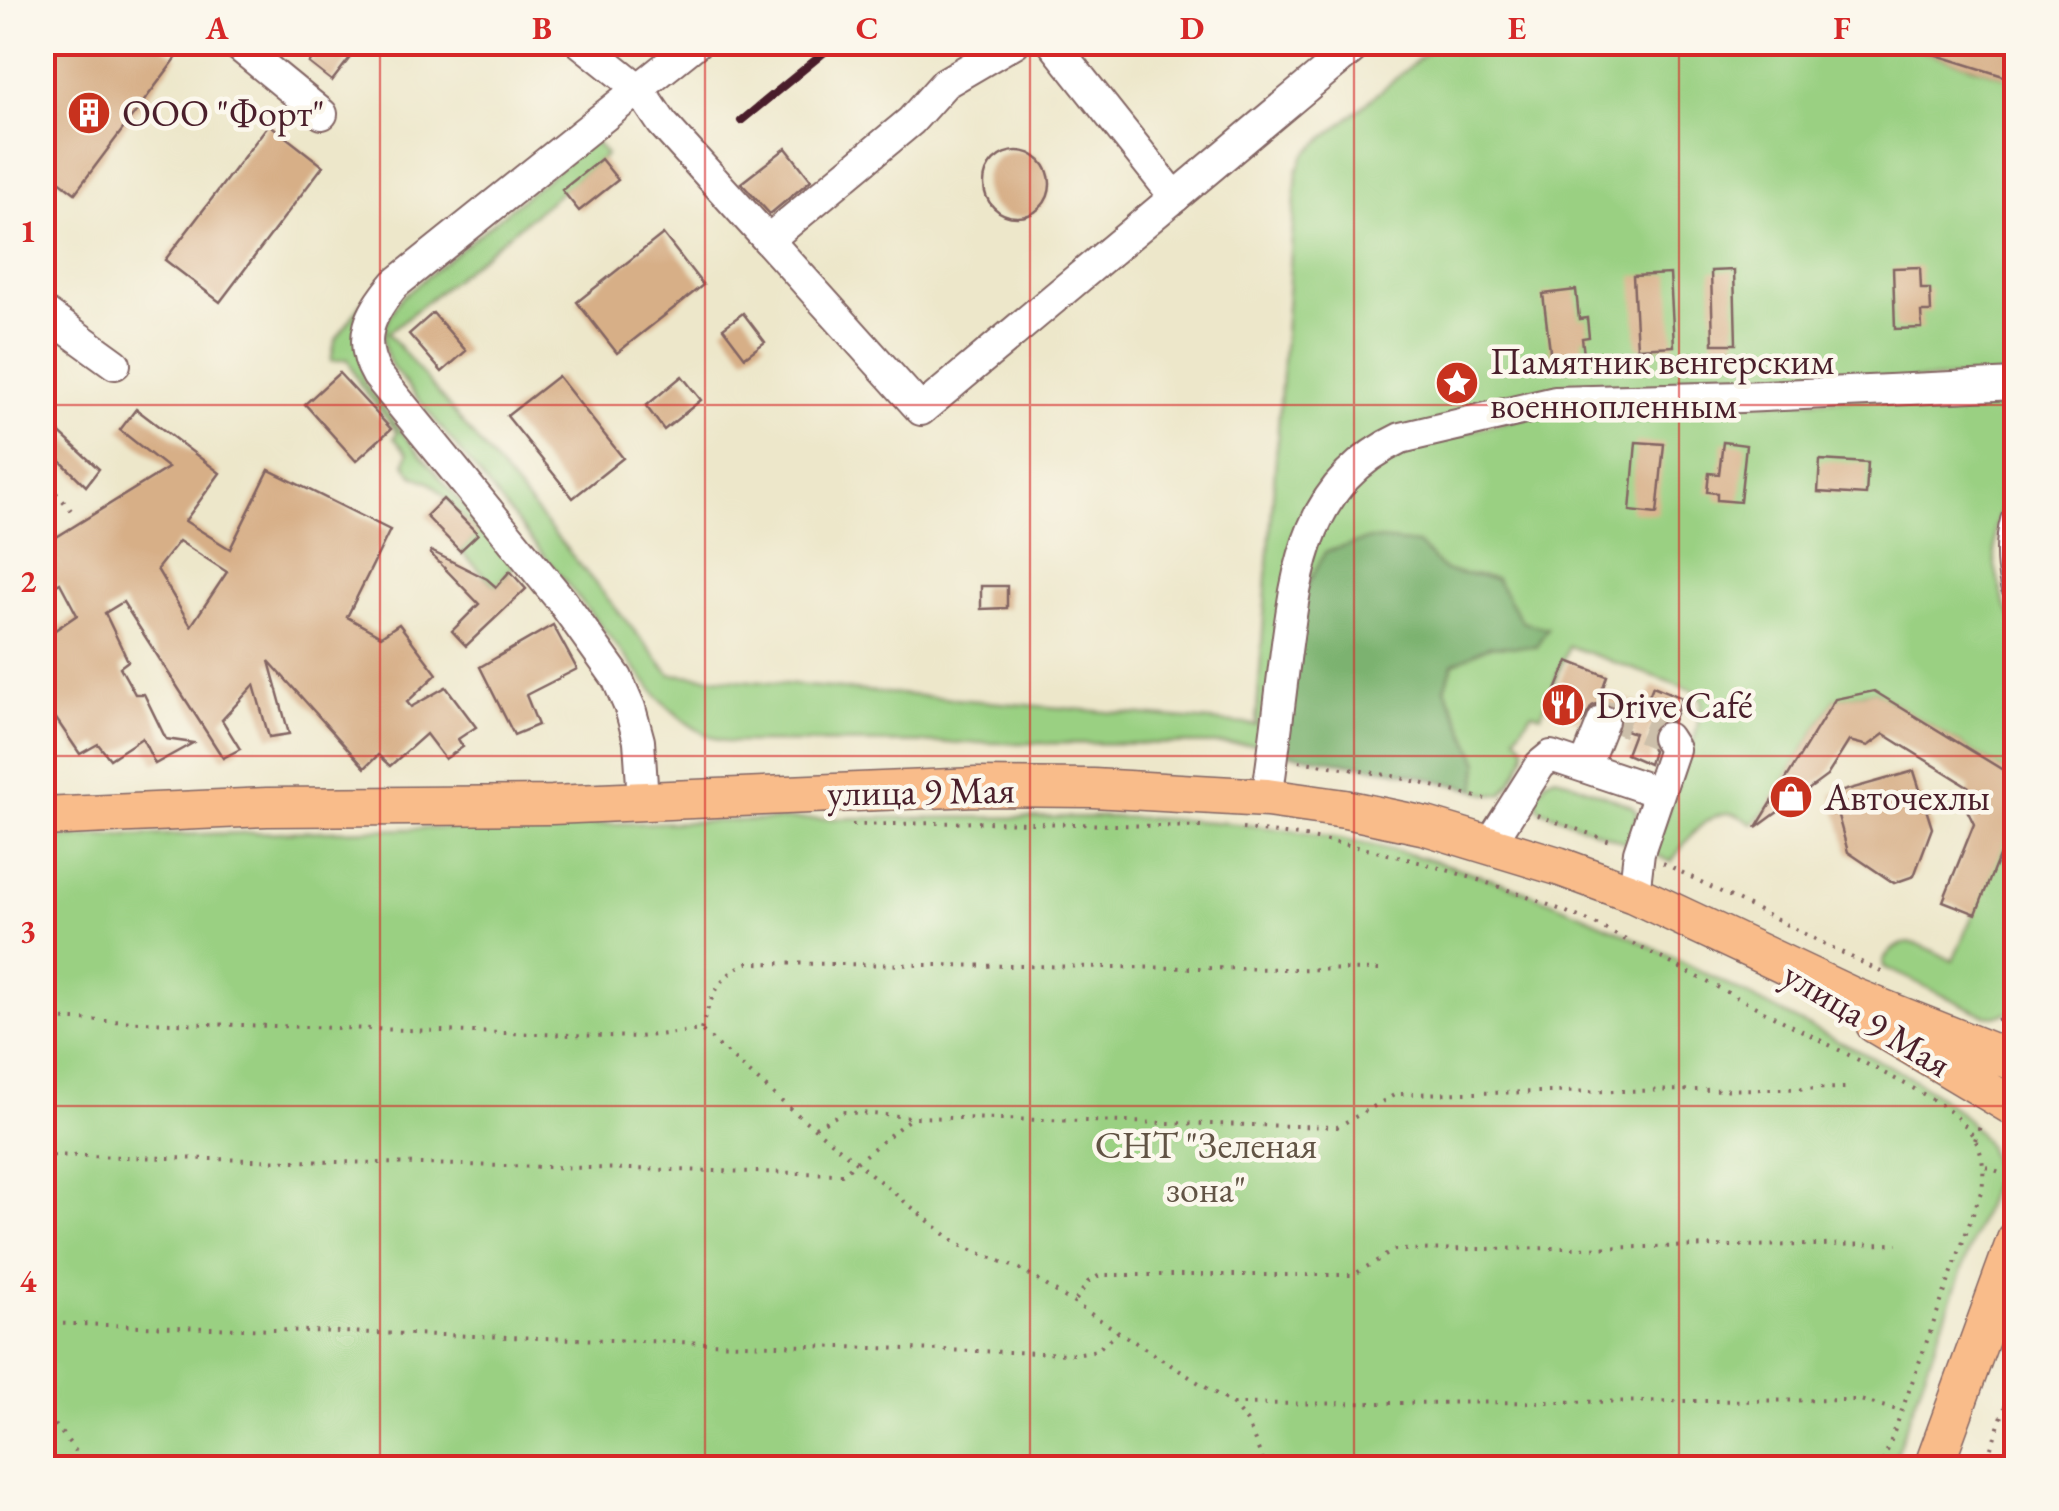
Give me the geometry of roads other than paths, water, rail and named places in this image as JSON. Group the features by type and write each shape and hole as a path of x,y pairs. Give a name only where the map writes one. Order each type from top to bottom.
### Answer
{"main road":[{"name":"улица 9 Мая","path":"42,817 267,808 552,805 976,787 1092,788 1267,798 1345,809 1490,844 1634,894 1853,997 2016,1062"},
{"name":"улица 9 Мая","path":"1770,960 2016,1108"},
{"path":"1933,1468 2016,1240"}],"street":[{"path":"234,42 322,114"},
{"path":"580,42 639,88 662,123 921,410 1360,42"},
{"path":"643,799 639,741 616,678 560,600 377,375 366,341 372,314 396,284 697,42"},
{"path":"768,240 910,121 946,83 1015,42"},
{"path":"1052,42 1175,197"},
{"path":"42,311 114,364"},
{"path":"1267,798 1294,594 1310,532 1322,509 1358,462 1380,448 1401,438 1556,402 2016,384"},
{"path":"2016,521 2012,566 2016,586"},
{"path":"1585,766 1603,721"},
{"path":"1634,894 1640,852 1674,749 1667,738"},
{"path":"1490,844 1544,760 1554,755 1658,792"}],"tunnel":[{"path":"1603,721 1612,716 1667,738"}],"railway":[{"path":"741,121 837,42"}],"place":[{"name":"ООО \"Форт\"","path":"89,113"},
{"name":"Памятник венгерским военнопленным","path":"1457,383"},
{"name":"Drive Café","path":"1563,705"},
{"name":"Авточехлы","path":"1791,797"}],"park label":[{"name":"СНТ \"Зеленая зона\"","path":"1206,1167"}]}
